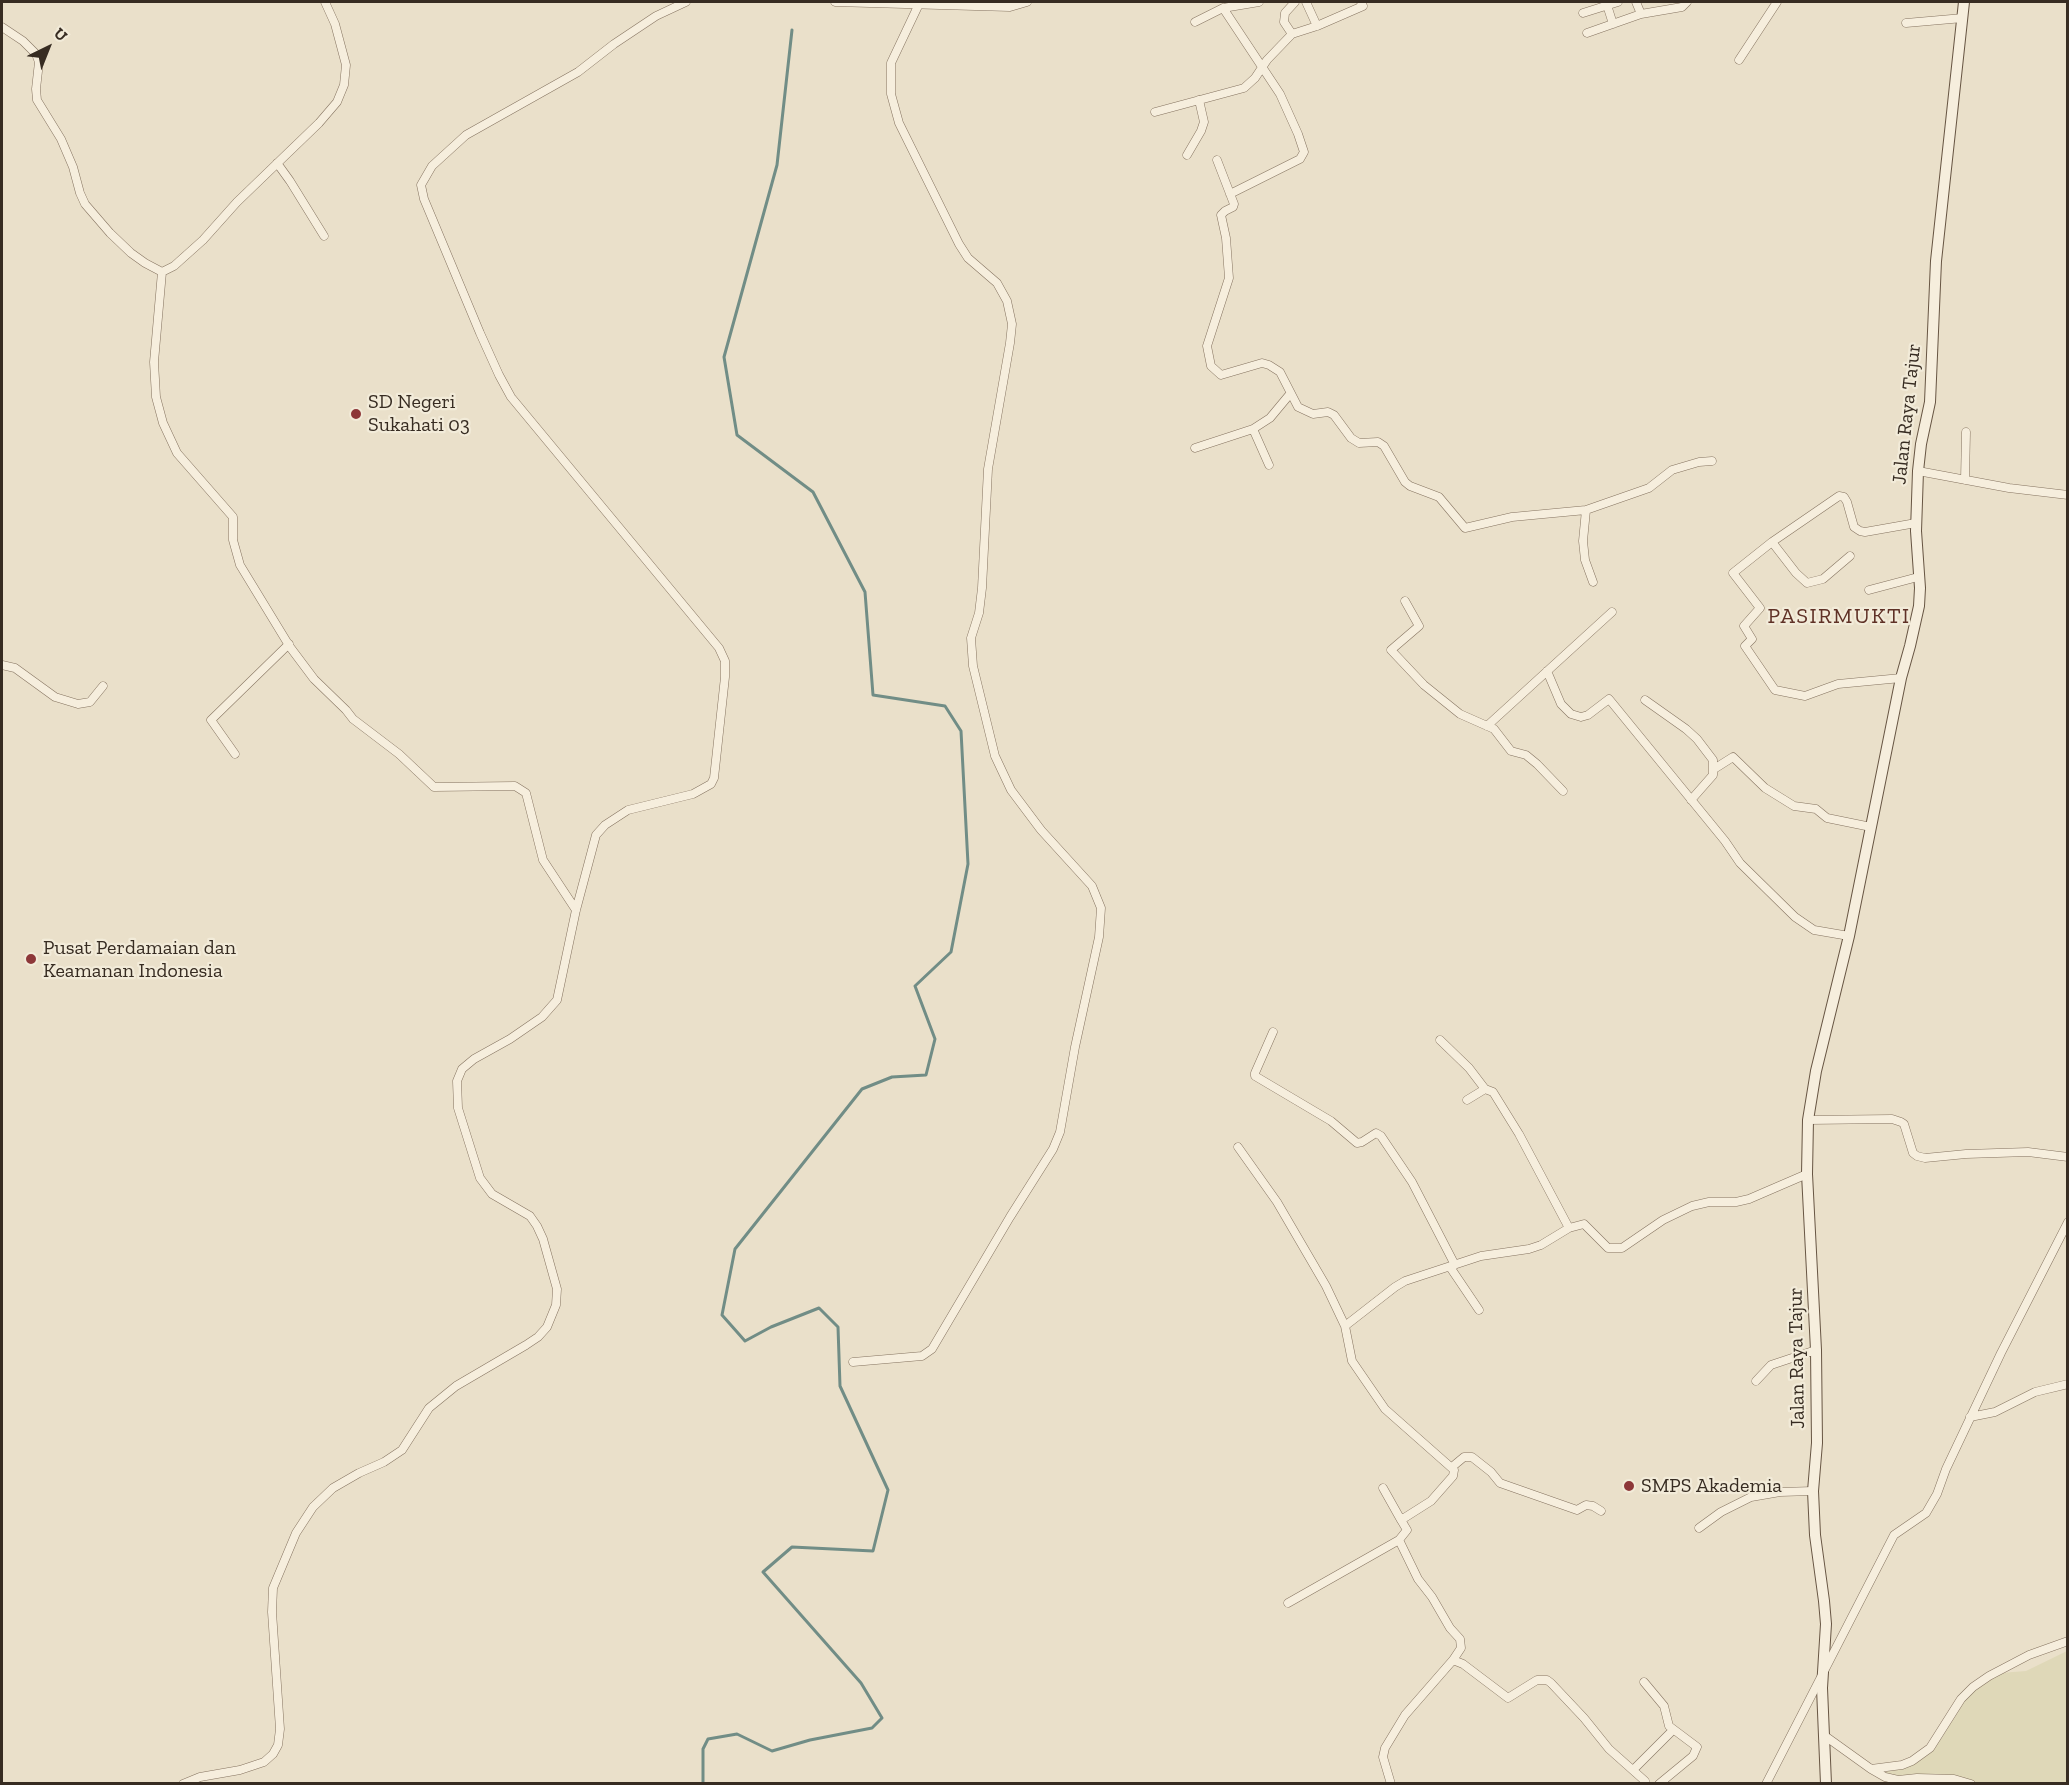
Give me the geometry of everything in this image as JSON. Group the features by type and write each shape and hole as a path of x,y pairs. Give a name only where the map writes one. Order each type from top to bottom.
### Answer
{"main road":[{"name":"Jalan Raya Tajur","path":"1826,1784 1822,1688 1825,1612 1815,1535 1813,1491 1817,1443 1816,1350 1807,1174 1808,1120 1816,1071 1849,936 1901,678 1911,646 1919,606 1916,523 1918,471 1930,402 1936,261 1964,2"}],"street":[{"path":"162,272 174,266 191,251 337,102 344,85 346,65 342,45 326,2"},
{"path":"183,1784 200,1777 240,1770 264,1762 273,1754 278,1745 280,1730 272,1612 273,1588 296,1533 313,1507 333,1488 384,1462 402,1450 429,1408 456,1386 538,1337 547,1327 556,1305 557,1289 543,1239 530,1216 492,1194 480,1178 458,1108 457,1081 462,1069 474,1059 510,1039 542,1017 558,1000 576,910 596,835 605,825 628,810 693,794 711,784 714,778 725,661 718,648 512,397 499,375 476,323 424,199 422,185 432,166 466,135 578,72 656,16 686,2"},
{"path":"837,2 1010,7 1027,2"},
{"path":"1195,22 1222,8 1259,2"},
{"path":"1293,34 1284,22 1285,13 1295,2"},
{"path":"1306,2 1317,26"},
{"path":"1583,13 1618,2"},
{"path":"1636,2 1641,14"},
{"path":"1587,33 1641,14 1682,7 1687,2"},
{"path":"1739,60 1777,2"},
{"path":"1155,112 1244,88 1293,34 1317,26 1364,3"},
{"path":"853,1362 922,1356 932,1349 1053,1149 1059,1132 1099,937 1101,908 1092,886 1041,830 1011,790 995,756 973,666 971,639 979,613 982,588 988,469 1012,324 1007,300 998,283 968,258 959,244 899,123 891,94 891,63 919,4"},
{"path":"1607,5 1613,24"},
{"path":"1222,8 1263,65 1280,94 1304,154 1300,159 1230,194"},
{"path":"1906,23 1963,18"},
{"path":"2,27 23,40 36,54 39,62 37,100 61,139 85,204 131,252 162,272"},
{"path":"1187,155 1204,122 1199,100"},
{"path":"1216,160 1234,206 1223,212 1221,216 1226,238 1229,279 1207,346 1211,366 1221,375 1262,363 1280,372 1298,407 1313,414 1328,412 1334,415 1355,441 1359,443 1378,442 1384,446 1405,482 1439,497 1465,528 1512,517 1586,510 1649,488 1672,470 1699,462 1712,461"},
{"path":"277,164 324,236"},
{"path":"162,272 154,362 156,397 163,423 177,453 233,517 233,540 240,565 303,666 353,719 399,753 434,787 515,786 526,793 543,860 576,910"},
{"path":"1195,448 1253,429 1270,418 1290,394"},
{"path":"1253,429 1269,465"},
{"path":"1965,480 1966,432"},
{"path":"1918,471 2009,488 2067,495"},
{"path":"1901,678 1838,684 1805,696 1775,690 1745,646 1752,639 1744,626 1760,608 1733,573 1772,542 1839,496 1844,497 1847,502 1854,527 1860,531 1916,523"},
{"path":"1586,510 1583,541 1585,560 1593,582"},
{"path":"1772,542 1807,584 1823,579 1850,556"},
{"path":"1869,590 1918,577"},
{"path":"1405,601 1419,626 1391,650 1424,685 1460,714 1494,729 1511,751 1526,756 1537,764 1563,791"},
{"path":"1487,726 1612,612"},
{"path":"235,754 211,720 289,644"},
{"path":"2,665 15,668 55,698 68,702 85,704 96,696 103,686"},
{"path":"1547,671 1561,704 1571,714 1581,717 1588,715 1609,699 1744,869 1795,917 1814,930 1849,936"},
{"path":"1645,700 1686,729 1713,760 1713,775 1691,800"},
{"path":"1714,769 1733,757 1765,788 1794,806 1816,810 1827,818 1871,827"},
{"path":"1273,1032 1255,1077 1331,1121 1357,1143 1376,1133 1381,1136 1413,1182 1452,1266 1479,1310"},
{"path":"1440,1041 1465,1064 1485,1089 1493,1092 1569,1228"},
{"path":"1467,1100 1485,1089"},
{"path":"1808,1120 1892,1119 1904,1124 1913,1153 1925,1158 2028,1152 2067,1156"},
{"path":"1238,1147 1277,1202 1326,1286 1346,1326 1352,1361 1385,1409 1454,1470 1453,1476 1431,1501 1401,1520"},
{"path":"1346,1326 1395,1287 1452,1266 1494,1253 1520,1252 1542,1245 1569,1228 1584,1224 1608,1248 1622,1248 1663,1220 1692,1206 1749,1199 1807,1174"},
{"path":"1766,1784 1894,1536 1919,1518 1937,1494 1970,1417 2067,1222"},
{"path":"1756,1381 1771,1365 1816,1350"},
{"path":"1970,1417 1995,1412 2035,1392 2067,1383"},
{"path":"1452,1467 1464,1457 1472,1457 1491,1472 1500,1483 1577,1510 1587,1505 1601,1511"},
{"path":"1288,1603 1400,1540 1407,1530 1383,1488"},
{"path":"1699,1528 1721,1512 1751,1497 1780,1492 1813,1491"},
{"path":"1391,1784 1383,1757 1385,1748 1405,1715 1461,1648 1460,1639 1450,1629 1432,1597 1418,1579 1400,1540"},
{"path":"1871,1769 1891,1767 1912,1761 1930,1748 1961,1699 1973,1687 1989,1676 2029,1656 2067,1641"},
{"path":"1453,1660 1508,1698 1538,1680 1551,1683 1610,1749 1645,1783"},
{"path":"1644,1682 1664,1706 1669,1726 1697,1747 1692,1756 1659,1784"},
{"path":"1633,1770 1673,1730"},
{"path":"1825,1736 1885,1777 1898,1780 1954,1779 1971,1784"}],"shaded area":[{"path":"2067,1651 2067,1783 1885,1783 1882,1773 1907,1766 1941,1739 1975,1685 1988,1674 2026,1671"}],"waterway":[{"path":"703,1784 703,1749 708,1739 737,1734 772,1751 810,1740 872,1728 882,1718 861,1683 763,1572 792,1547 873,1551 888,1490 840,1386 838,1327 819,1308 771,1327 745,1341 722,1315 735,1249 862,1089 892,1077 926,1075 935,1039 915,986 951,952 968,864 961,731 945,706 873,695 865,592 813,492 737,435 724,357 777,165 792,30"}],"place":[{"name":"SD Negeri Sukahati 03","path":"356,414"},
{"name":"Pusat Perdamaian dan Keamanan Indonesia","path":"31,959"},
{"name":"SMPS Akademia","path":"1629,1486"}],"district":[{"name":"PASIRMUKTI","path":"1839,617"}]}
